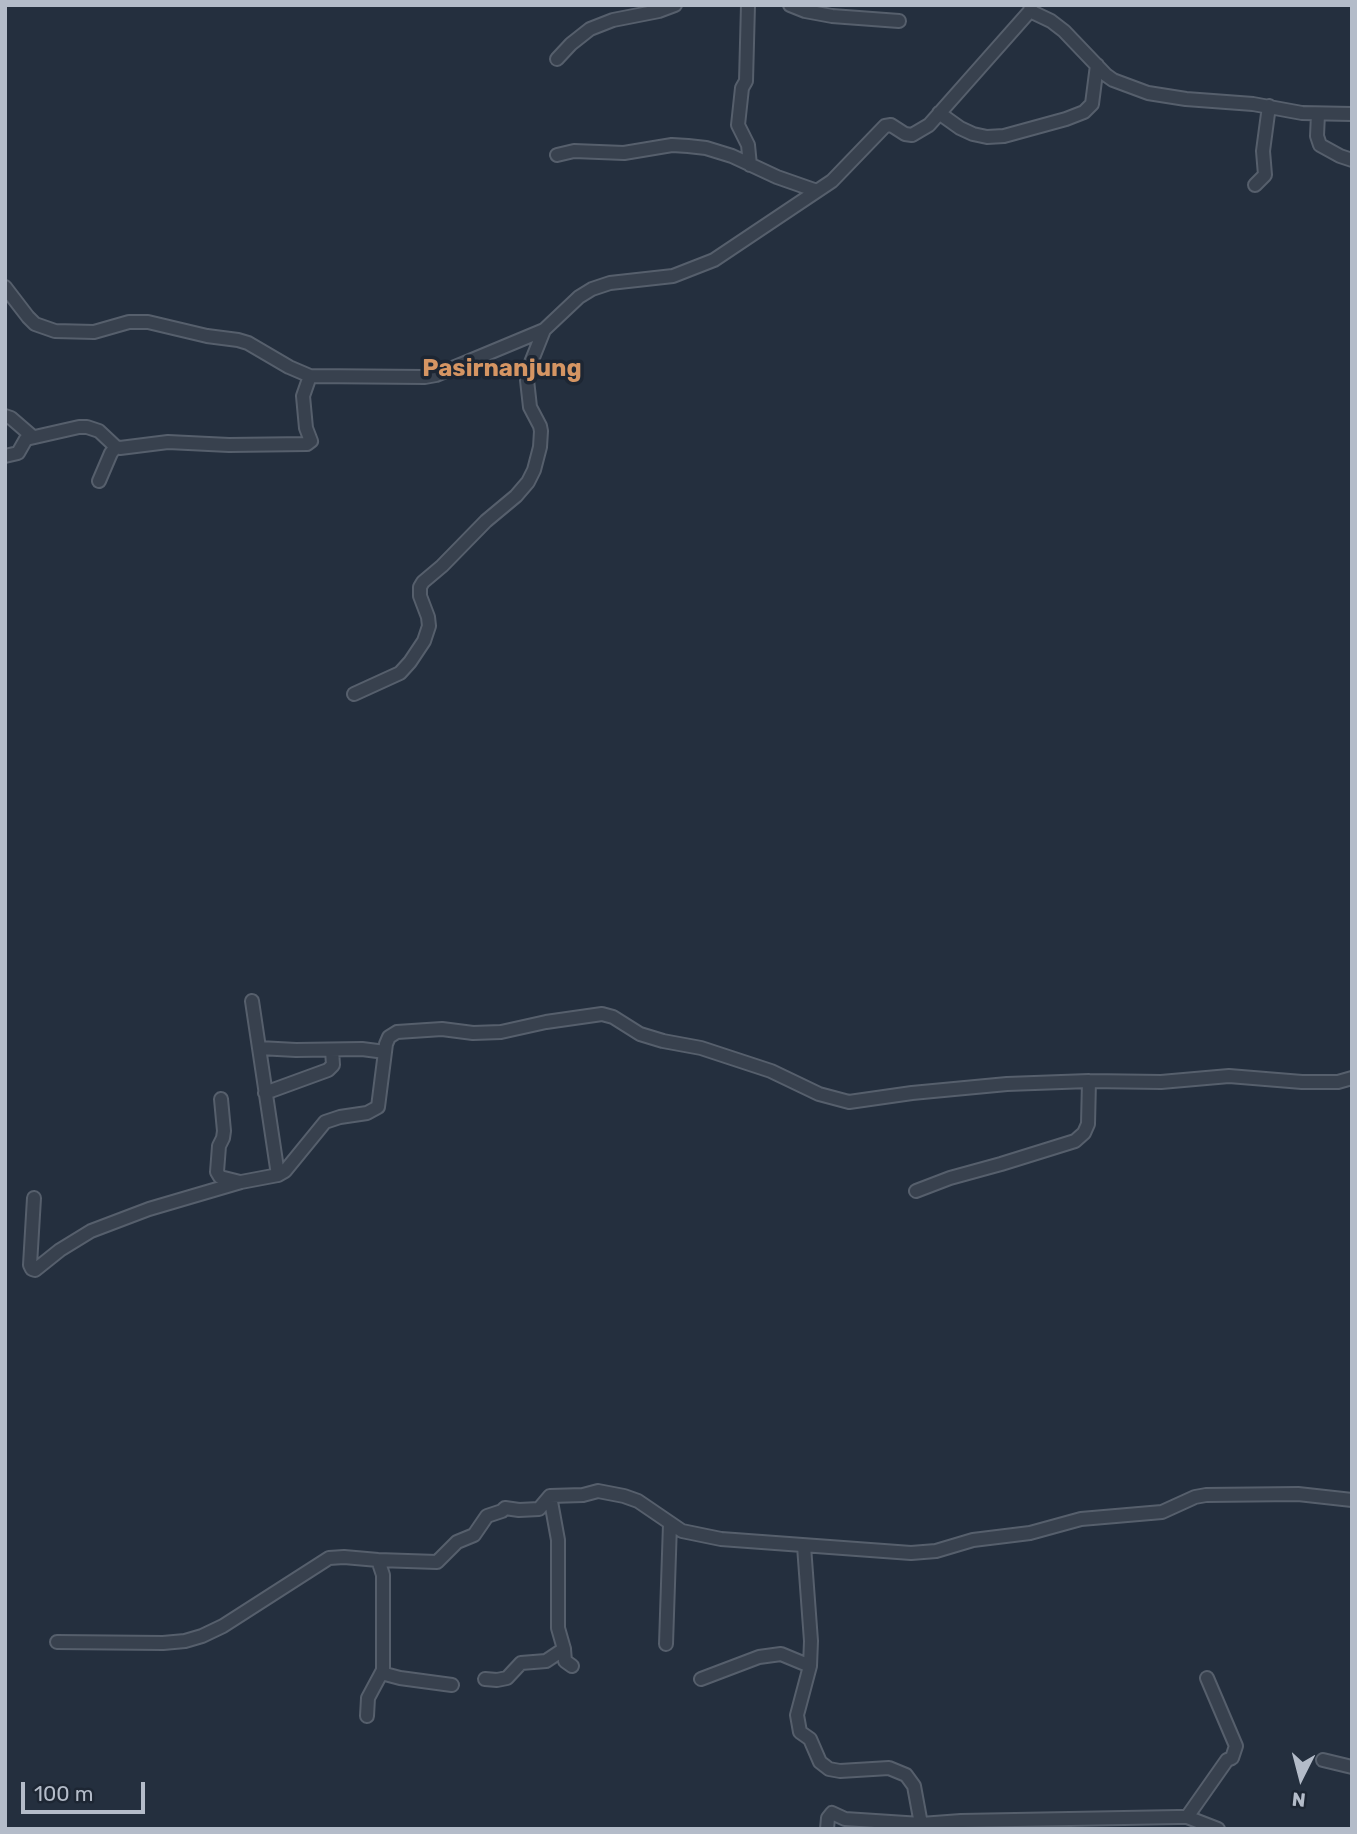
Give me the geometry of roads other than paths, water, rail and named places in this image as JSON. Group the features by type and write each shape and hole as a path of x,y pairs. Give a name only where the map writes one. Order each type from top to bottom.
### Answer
{"street":[{"path":"558,59 590,29 613,20 675,5"},
{"path":"748,5 746,81 742,88 738,125 748,145 750,165"},
{"path":"790,5 832,16 899,21"},
{"path":"5,287 35,324 55,331 94,332 130,322 148,322 248,343 310,376 436,375 544,330 579,296 592,289 610,283 673,276 714,260 840,174 885,126 891,125 905,134 915,135 929,125 1031,8 1064,30 1113,80 1158,96 1269,106 1302,113 1352,114"},
{"path":"940,113 960,128 987,137 1004,136 1066,119 1084,112 1092,104 1097,65"},
{"path":"1255,185 1265,176 1262,155 1269,106"},
{"path":"1318,114 1317,136 1320,145 1323,149 1352,160"},
{"path":"557,155 574,151 624,153 672,145 688,146 720,152 817,191"},
{"path":"354,694 400,673 410,662 424,640 429,626 420,596 421,584 516,496 534,470 541,429 530,407 527,380 544,330"},
{"path":"5,456 18,453 26,439 79,426 99,431 116,447 124,448 168,442 229,445 307,444 311,441 306,428 303,396 310,376"},
{"path":"5,416 33,437"},
{"path":"99,481 116,447"},
{"path":"252,1001 278,1175"},
{"path":"34,1198 30,1265 35,1270 60,1250 92,1231 149,1209 241,1182 278,1175 285,1171 325,1122 367,1113 378,1107 385,1052 389,1037 397,1032 442,1029 473,1033 501,1032 602,1014 640,1034 701,1048 759,1067 819,1094 849,1102 966,1088 1089,1081 1161,1082 1229,1076 1338,1082 1352,1078"},
{"path":"259,1048 362,1049 385,1052"},
{"path":"265,1093 328,1070 332,1065 332,1050"},
{"path":"916,1191 950,1178 1075,1141 1084,1133 1088,1124 1089,1081"},
{"path":"221,1099 224,1131 216,1172 220,1177 241,1182"},
{"path":"57,1642 163,1643 202,1636 223,1626 329,1558 437,1562 457,1542 474,1535 488,1516 505,1508 539,1509 550,1496 607,1492 638,1501 682,1531 721,1539 926,1553 973,1540 1030,1533 1081,1519 1162,1512 1206,1495 1298,1494 1352,1500"},
{"path":"550,1496 558,1540 558,1628 565,1661 572,1666"},
{"path":"666,1644 670,1524"},
{"path":"804,1546 811,1641 810,1666 797,1715 800,1732 810,1739 820,1762 829,1769 889,1768 906,1774 914,1786 920,1824"},
{"path":"367,1716 368,1698 383,1670 383,1575 378,1560"},
{"path":"485,1679 507,1678 521,1663 546,1661 564,1649"},
{"path":"701,1679 759,1657 781,1654 810,1666"},
{"path":"383,1670 389,1675 452,1685"},
{"path":"1187,1817 1227,1760 1232,1758 1236,1746 1207,1678"},
{"path":"1323,1759 1352,1767"},
{"path":"827,1829 828,1818 832,1814 845,1819 997,1825 1072,1824 1187,1817 1218,1829"}],"district":[{"name":"Pasirnanjung","path":"502,369"}]}
